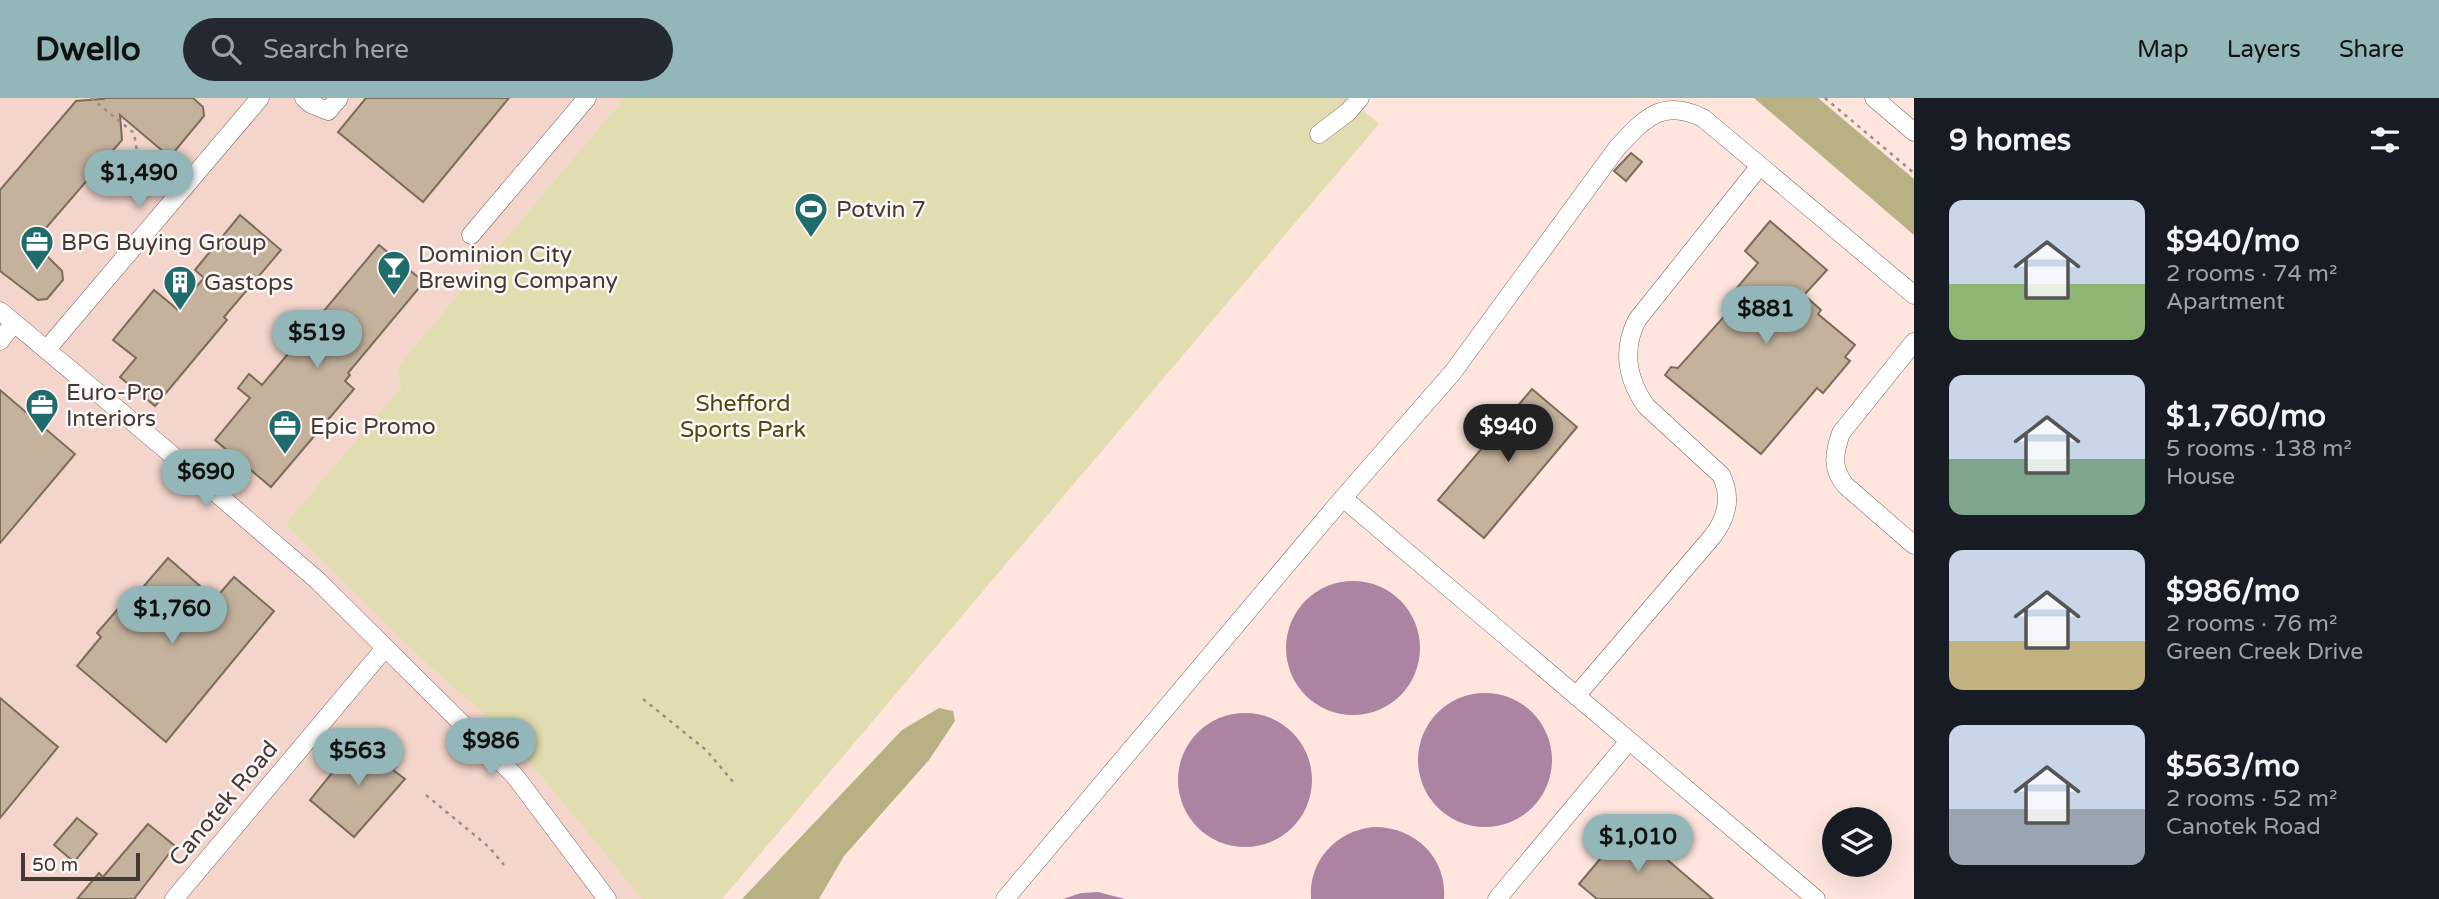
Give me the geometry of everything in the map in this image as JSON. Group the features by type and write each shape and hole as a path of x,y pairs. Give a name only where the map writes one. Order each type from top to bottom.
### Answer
{"street":[{"path":"47,349 260,98"},
{"path":"304,98 328,111 339,98"},
{"path":"471,235 587,98"},
{"path":"1319,134 1342,117 1360,98"},
{"path":"1874,98 1914,132"},
{"path":"1005,899 1343,498 1453,372 1617,148 1655,112 1672,109 1688,111 1715,127 1759,167 1914,295"},
{"path":"1576,696 1720,527 1728,499 1726,484 1721,475 1646,406 1632,380 1628,362 1629,342 1637,320 1759,167"},
{"path":"0,311 317,580 515,776 607,899"},
{"path":"0,341 14,323"},
{"path":"1914,342 1841,433 1835,450 1834,466 1846,486 1914,545"},
{"path":"1343,498 1816,899"},
{"name":"Canotek Road","path":"174,899 384,648"},
{"path":"1497,899 1629,741"}],"path":[{"path":"91,98 134,134 139,163"},
{"path":"1825,98 1914,173"},
{"path":"643,699 706,750 735,784"},
{"path":"426,795 489,847 504,865"}],"shaded area":[{"path":"0,98 624,98 397,367 401,387 285,524 432,669 505,733 642,899 0,899"},
{"path":"1754,98 1818,98 1914,179 1914,235"},
{"path":"1353,581 1379,586 1400,601 1415,622 1420,648 1415,674 1400,695 1379,710 1353,715 1327,710 1306,695 1291,674 1286,648 1291,622 1306,601 1327,586"},
{"path":"1485,693 1511,698 1532,713 1547,734 1552,760 1547,786 1532,807 1511,822 1485,827 1459,822 1438,807 1423,786 1418,760 1423,734 1438,713 1459,698"},
{"path":"939,708 953,711 955,721 929,760 844,856 819,899 742,899 902,730"},
{"path":"1245,713 1271,718 1292,733 1307,754 1312,780 1307,806 1292,827 1271,842 1245,847 1219,842 1198,827 1183,806 1178,780 1183,754 1198,733 1219,718"},
{"path":"1373,827 1402,832 1425,847 1440,870 1444,899 1311,899 1314,872 1327,850 1347,835"},
{"path":"1098,892 1125,899 1063,899 1081,893"}],"green space":[{"name":"Shefford Sports Park","path":"624,98 1349,98 1379,124 722,899 642,899 505,733 432,669 285,524 401,387 397,367"}],"building":[{"path":"100,98 193,98 203,107 204,116 174,152 165,153 120,115 122,140 45,229 48,231 36,245 62,271 63,280 47,299 38,300 0,271 0,190 76,101 102,99"},
{"path":"366,98 509,98 423,202 338,132"},
{"path":"1631,153 1642,162 1626,181 1614,171"},
{"name":"Gastops","path":"240,215 281,250 224,317 227,320 155,406 120,377 136,358 113,340 154,290 177,309 204,278 195,270"},
{"path":"1770,221 1827,270 1804,295 1821,310 1818,314 1855,345 1845,357 1850,361 1823,393 1817,388 1761,454 1665,375 1671,367 1678,368 1730,310 1725,302 1758,263 1745,251"},
{"path":"379,245 424,282 348,373 350,375 345,381 354,389 271,487 215,440 250,398 238,388 249,374 262,385"},
{"path":"1532,389 1577,427 1484,538 1438,500"},
{"path":"0,390 75,454 0,543"},
{"path":"168,558 215,599 234,577 274,611 166,742 77,666 101,637 97,633 123,603 127,606"},
{"path":"0,698 58,747 0,818"},
{"path":"358,741 369,750 372,748 396,767 393,770 405,779 354,837 310,800"},
{"path":"77,818 97,834 74,862 54,845"},
{"path":"148,824 175,846 134,899 77,899 99,873 103,877"},
{"path":"1628,826 1713,899 1597,899 1579,884"}],"place":[{"name":"Potvin 7","path":"811,239"},
{"name":"BPG Buying Group","path":"37,272"},
{"name":"Dominion City Brewing Company","path":"394,297"},
{"name":"Gastops","path":"180,312"},
{"name":"Euro-Pro Interiors","path":"42,435"},
{"name":"Epic Promo","path":"285,456"}]}
